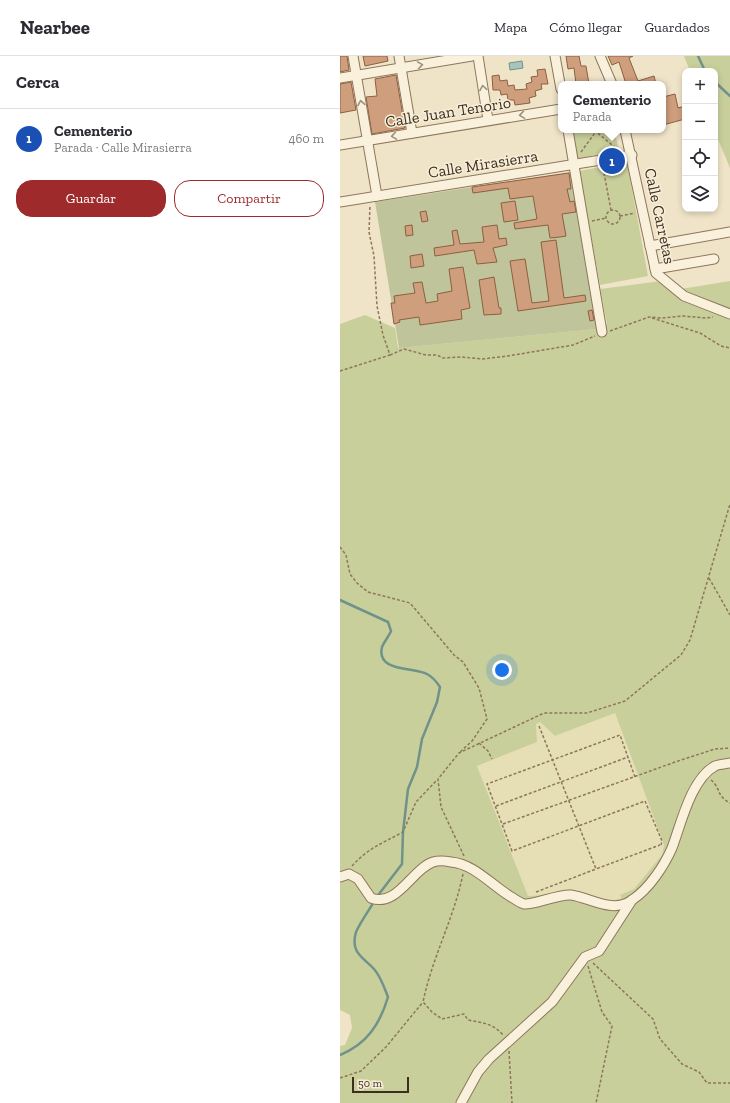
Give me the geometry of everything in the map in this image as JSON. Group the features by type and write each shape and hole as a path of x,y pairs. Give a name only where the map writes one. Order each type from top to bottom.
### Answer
{"street":[{"path":"353,56 368,140 374,197"},
{"path":"399,56 412,133"},
{"path":"340,78 472,56"},
{"path":"478,56 488,120"},
{"path":"555,56 559,81"},
{"path":"600,56 611,81"},
{"name":"Calle Juan Tenorio","path":"340,145 558,109"},
{"path":"569,133 602,332"},
{"name":"Calle Carretas","path":"626,133 632,155 656,273 684,296 730,314"},
{"name":"Calle Mirasierra","path":"340,202 632,155"},
{"path":"650,246 730,232"},
{"path":"655,269 714,259"},
{"path":"342,876 349,874 358,879 372,898 383,900 392,896 427,865 434,862 456,862 468,867 498,890 524,904 569,895 585,897 612,906 623,905 632,900 652,880 666,845 698,784 715,766 730,763"},
{"path":"461,1103 478,1072 552,1002 585,957 599,951 627,911 632,900"}],"path":[{"path":"574,164 596,133"},
{"path":"599,133 619,150"},
{"path":"601,160 611,210"},
{"path":"374,197 369,232 374,256 377,306 382,335 390,355"},
{"path":"606,218 608,222 615,224 619,221 620,216 617,211 611,210"},
{"path":"606,218 607,213 611,210"},
{"path":"620,216 643,211"},
{"path":"583,222 606,218"},
{"path":"340,371 404,350 426,355 437,355 443,358 461,357 482,359 573,345 602,332 649,317 662,318 683,316 706,318 730,314"},
{"path":"649,317 700,333 721,346 730,348"},
{"path":"459,753 544,712 588,712 625,700 681,655 690,640 730,504"},
{"path":"340,547 346,555 350,574 357,583 368,592 410,603 454,655 464,662 479,688 487,719 472,741 459,753 438,779 416,802 403,832 381,841 364,853 342,876"},
{"path":"709,578 730,615"},
{"path":"540,726 596,869"},
{"path":"536,892 596,869 666,845 662,841 645,801 512,852 503,824 486,784 620,735 635,777"},
{"path":"479,743 488,751 492,760"},
{"path":"503,824 715,749 730,748"},
{"path":"496,806 628,757"},
{"path":"705,775 715,783 722,799 730,803"},
{"path":"340,1078 361,1071 386,1047 423,1002 433,966 468,867 441,807 438,779"},
{"path":"585,957 653,1019 660,1039 682,1064 699,1072 707,1083 730,1083"},
{"path":"585,957 602,1012 612,1026 596,1103"},
{"path":"423,1002 432,1012 442,1019 464,1014 468,1020 488,1023 498,1029 508,1042 511,1063 510,1080 512,1103"}],"shaded area":[{"path":"615,713 664,845 662,855 634,889 620,895 622,900 615,903 564,893 528,896 477,766 537,742 536,724 540,722 555,736"}],"green space":[{"path":"684,56 730,56 730,168 718,139 718,68 689,68"},
{"path":"572,133 615,133 619,150 576,159"},
{"path":"627,162 648,276 600,285 579,171"},
{"path":"571,172 597,329 399,348 375,202"},
{"path":"669,280 681,289 730,281 730,1103 340,1103 340,1046 345,1045 352,1028 350,1015 340,1010 340,324 365,315 395,328 398,348 597,329 607,324 600,289","holes":["615,713 664,845 662,855 634,889 620,895 622,900 609,902 584,893 528,896 477,766 537,742 536,724 540,722 555,736"]}],"water":[{"path":"522,61 523,68 510,70 509,63"}],"building":[{"path":"340,56 347,56 349,70 340,72"},
{"path":"363,56 387,56 388,61 365,66"},
{"path":"566,56 579,56 581,66 586,66 588,81 576,81 574,68 568,69"},
{"path":"608,56 633,56 629,58 638,81 625,81 619,62 612,65"},
{"path":"545,69 548,84 541,84 542,89 535,91 536,96 529,98 530,103 515,105 514,100 508,100 507,94 501,95 500,90 493,90 492,76 499,75 500,81 507,80 508,86 514,85 515,90 527,89 526,84 532,82 531,77 538,76 537,70"},
{"path":"396,75 405,128 372,134 366,97 377,96 375,79"},
{"path":"654,76 655,81 638,81"},
{"path":"351,82 356,110 340,113 340,84"},
{"path":"675,94 678,108 682,107 682,120 666,124 666,96"},
{"path":"569,173 571,189 567,189 570,202 574,201 576,212 562,214 566,236 550,238 548,225 515,229 514,223 537,219 533,196 510,199 508,188 473,193 472,187"},
{"path":"515,201 518,220 504,222 501,203"},
{"path":"426,211 428,221 422,222 420,212"},
{"path":"412,225 413,235 406,236 405,226"},
{"path":"497,225 499,239 506,238 507,245 493,248 497,262 477,264 474,250 435,256 434,248 454,245 452,231 457,230 460,244 484,242 482,227"},
{"path":"556,240 564,298 585,295 586,301 518,311 510,261 525,259 532,303 549,301 541,242"},
{"path":"422,254 424,266 411,268 410,256"},
{"path":"463,267 470,308 461,310 462,319 420,325 419,317 399,320 400,322 394,324 391,303 395,303 394,296 415,293 413,283 422,282 426,303 438,301 437,294 452,291 449,269"},
{"path":"494,277 501,314 484,315 479,280"},
{"path":"592,310 594,320 590,321 588,311"}],"waterway":[{"path":"698,56 704,68"},
{"path":"718,85 730,96"},
{"path":"340,600 388,622 391,631 382,647 382,655 385,661 390,665 427,674 431,676 440,687 437,702 422,739 417,767 408,789 403,832 402,864 379,894"},
{"path":"340,1055 358,1045 371,1032 381,1016 388,997 379,975 362,958 356,950 355,945 356,932 372,905"}],"place":[{"name":"Cementerio","path":"612,161"}]}
